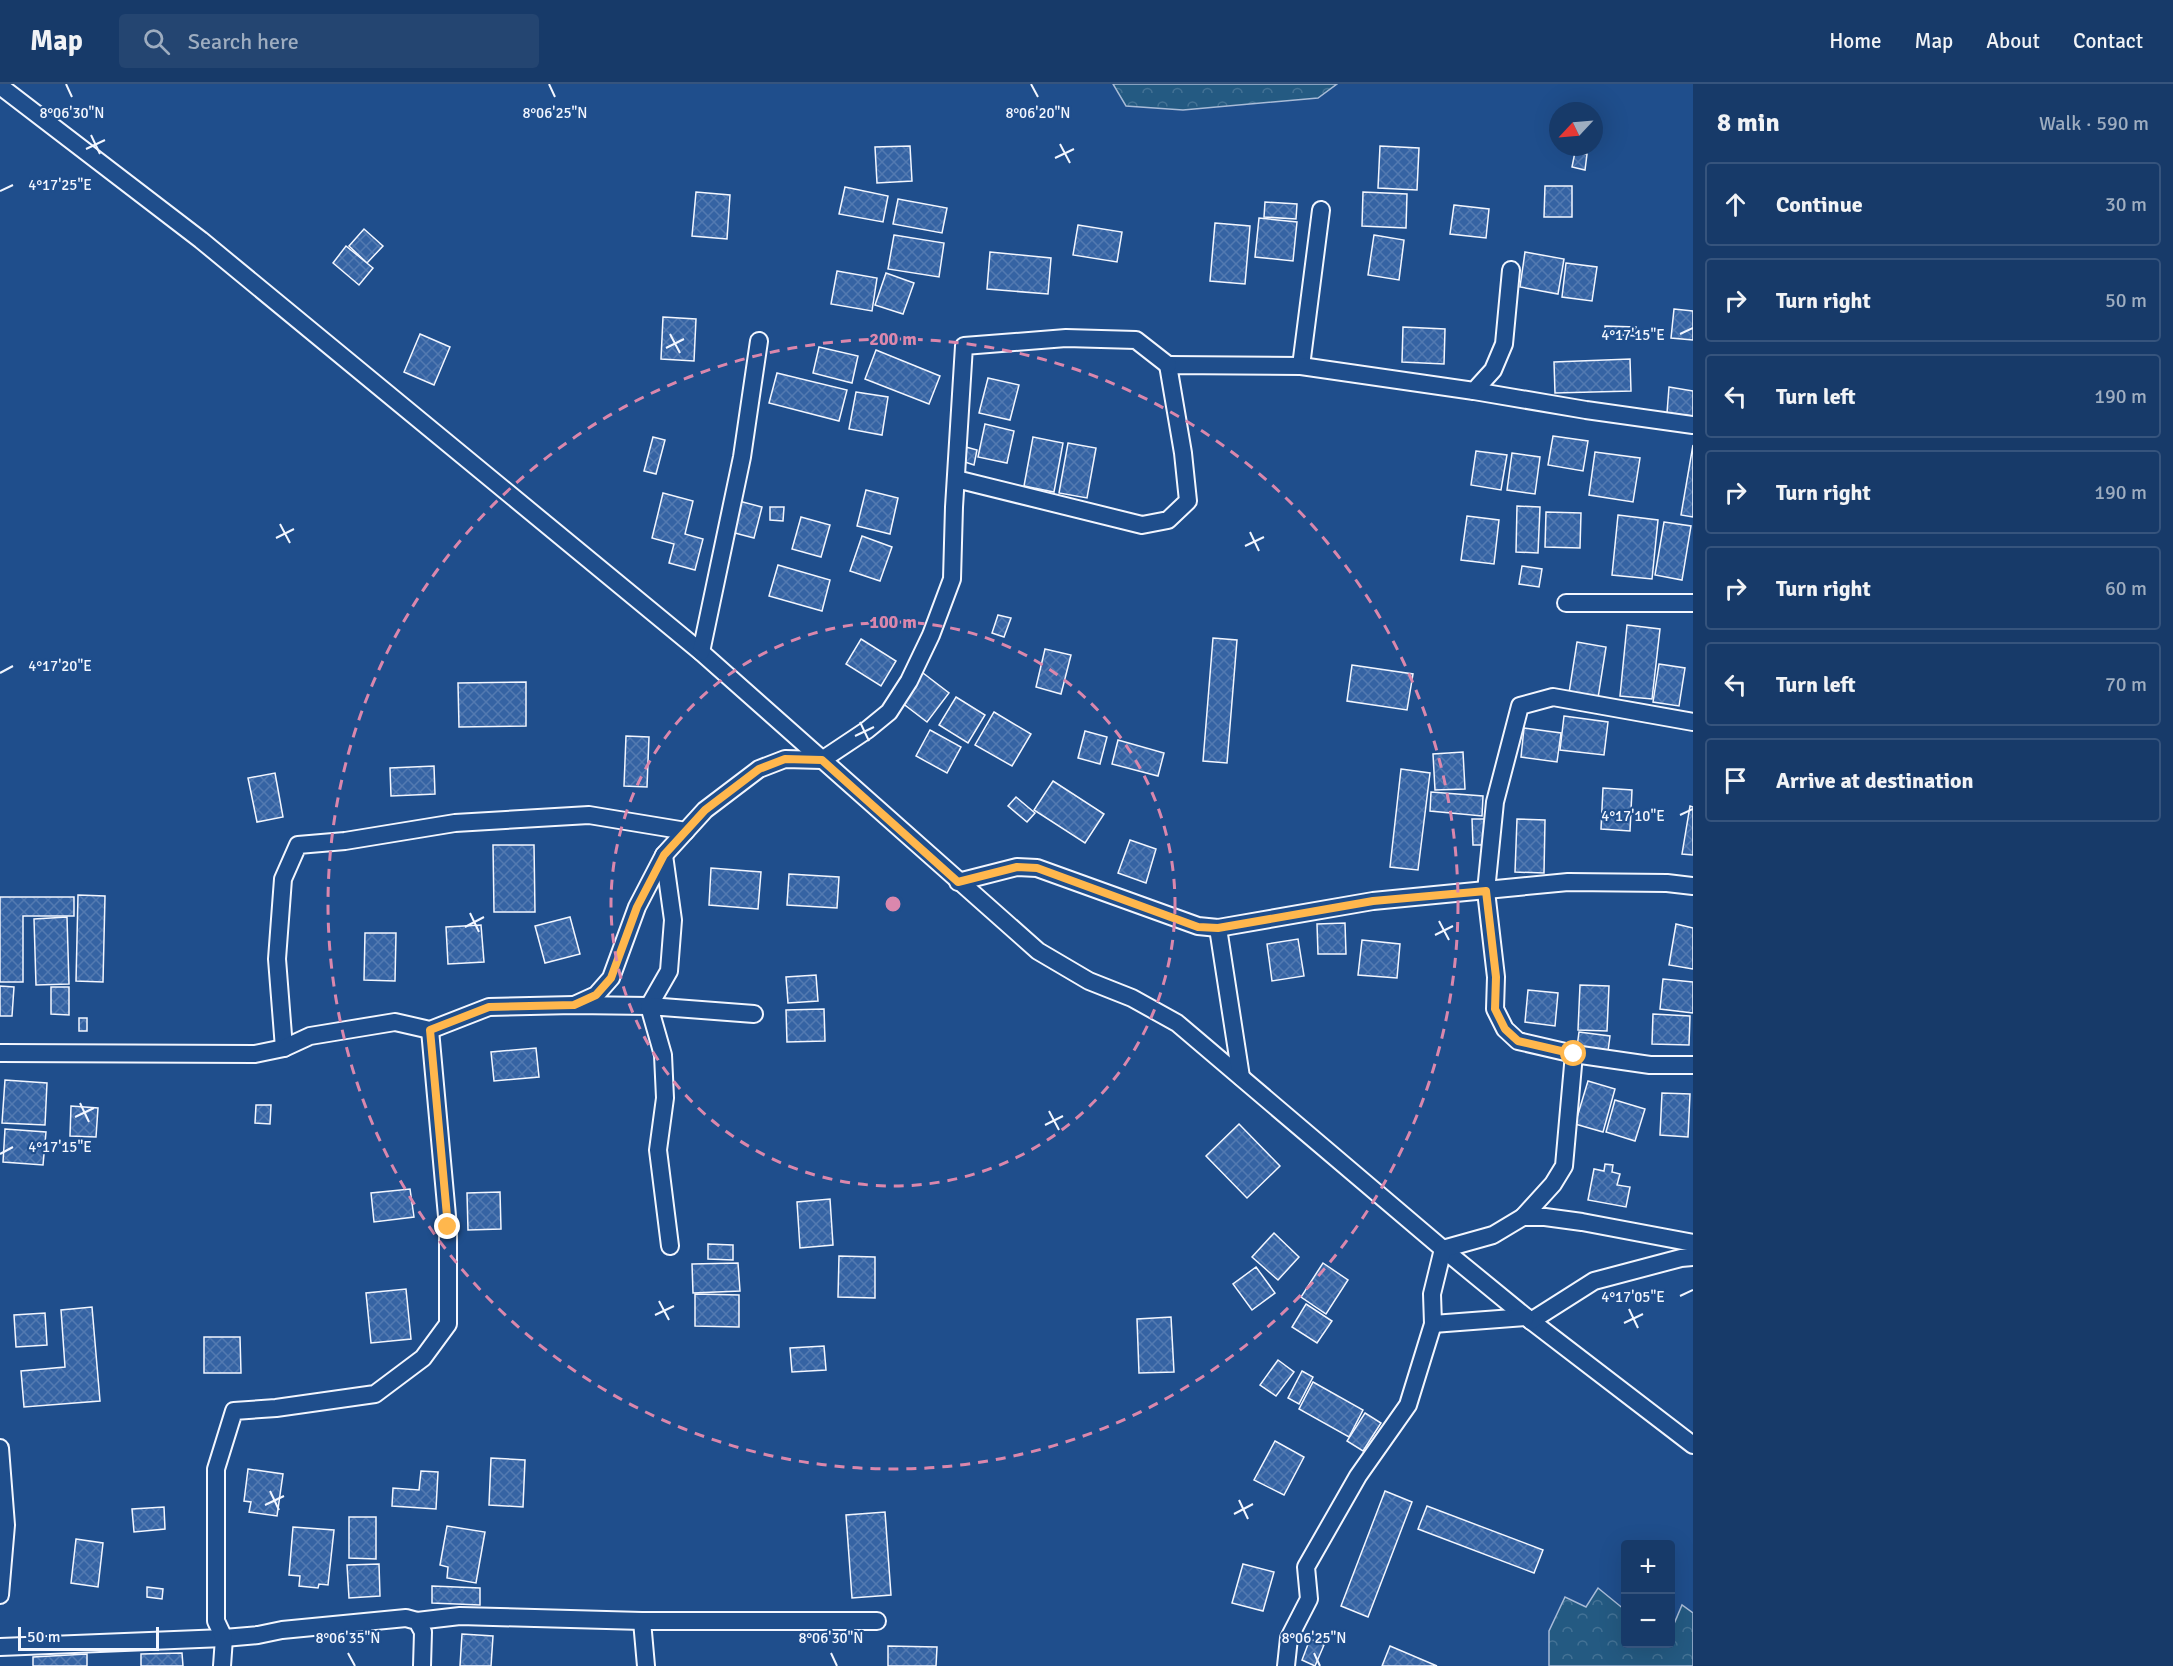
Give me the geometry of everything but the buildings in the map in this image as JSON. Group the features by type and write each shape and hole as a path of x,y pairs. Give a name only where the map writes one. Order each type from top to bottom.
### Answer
{"street":[{"path":"0,86 201,240 738,683 958,882 1038,951 1089,981 1132,998 1177,1023 1443,1249 1529,1319 1693,1445"},
{"path":"1301,366 1321,210"},
{"path":"1474,391 1493,370 1504,344 1511,270"},
{"path":"574,1005 596,995 611,978 637,907 664,855 705,810 759,769 785,759 822,760 867,730 889,712 909,681 931,635 951,579 964,346 1066,338 1136,340 1168,365 1301,366 1693,425"},
{"path":"700,652 742,457 759,341"},
{"path":"956,479 1142,525 1168,520 1188,501 1183,453 1168,365"},
{"path":"1566,603 1693,603"},
{"path":"1693,722 1553,697 1520,706 1495,802 1486,891 1496,977 1495,1009 1505,1029 1518,1041 1574,1054 1650,1065 1693,1065"},
{"path":"284,1048 277,959 283,879 298,845 345,841 455,823 589,815 686,831"},
{"path":"664,855 673,920 669,971 649,1006 663,1055 666,1098 658,1150 670,1246"},
{"path":"958,882 1017,867 1037,868 1198,927 1218,928 1373,901 1594,881 1693,886"},
{"path":"1218,928 1241,1077"},
{"path":"0,1053 255,1054 284,1048 310,1036 395,1022 430,1030 489,1007 649,1006 754,1014"},
{"path":"222,1666 224,1638 216,1621 216,1469 234,1411 276,1408 375,1394 423,1358 448,1324 448,1227 430,1030"},
{"path":"1443,1249 1493,1235 1523,1217 1553,1184 1564,1166 1574,1054"},
{"path":"1523,1217 1545,1217 1582,1222 1693,1243"},
{"path":"1286,1666 1289,1638 1309,1599 1306,1567 1358,1476 1408,1405 1433,1324 1432,1294 1443,1249"},
{"path":"1433,1324 1529,1319 1594,1281 1681,1258 1693,1257"},
{"path":"0,1448 6,1526 0,1595"},
{"path":"0,1647 224,1638 334,1624 406,1618 417,1622 460,1616 642,1622 877,1621"},
{"path":"417,1622 423,1632 422,1666"},
{"path":"642,1622 646,1666"}],"green space":[{"path":"1113,84 1337,84 1318,98 1183,110 1126,106"},
{"path":"1598,1588 1621,1607 1621,1648 1675,1648 1675,1622 1682,1605 1693,1613 1693,1666 1549,1666 1549,1631 1565,1597 1586,1607"}],"route":[{"path":"448,1227 430,1030 489,1007 574,1005 596,995 611,978 637,907 664,855 705,810 759,769 785,759 822,760 958,882 1017,867 1037,868 1198,927 1218,928 1373,901 1486,891 1496,977 1495,1009 1505,1029 1518,1041 1574,1054"}]}
